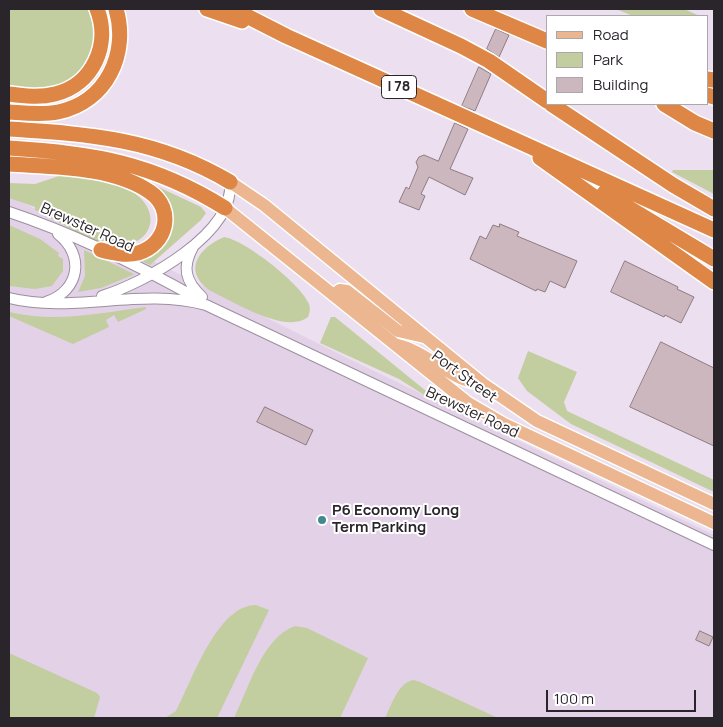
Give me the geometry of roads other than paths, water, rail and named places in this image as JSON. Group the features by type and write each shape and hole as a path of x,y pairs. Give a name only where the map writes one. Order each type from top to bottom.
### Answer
{"highway":[{"path":"9,94 39,97 54,95 74,87 85,77 97,60 101,45 101,22 97,9"},
{"path":"9,112 59,112 75,106 99,90 108,78 120,50 120,28 116,9"},
{"name":"I 78","path":"207,9 286,36 714,230"},
{"path":"233,9 286,36"},
{"name":"I 78","path":"249,9 286,36"},
{"path":"381,9 489,61 546,99"},
{"path":"471,9 546,41"},
{"path":"552,105 673,186 714,208"},
{"path":"666,105 695,123 714,131"},
{"path":"9,108 43,113"},
{"path":"9,129 82,133 126,140 178,156 230,182"},
{"path":"512,138 714,259"},
{"path":"512,138 714,282"},
{"path":"9,148 83,154 126,163 180,182 225,208"},
{"path":"9,164 68,168 106,175 138,185 158,199 164,210 166,221 164,232 157,243 146,250 133,254 101,250"}],"main road":[{"name":"Port Street","path":"230,182 264,205 483,384 521,412 714,504"},
{"name":"Port Street","path":"225,208 458,396 486,414 714,523"},
{"path":"333,295 340,290 347,291 398,331 426,338"},
{"path":"394,344 414,349 461,380 483,384"}],"street":[{"name":"Brewster Road","path":"78,302 115,292 152,274 195,244 225,208 230,195 230,182"},
{"name":"Brewster Road","path":"9,212 45,224 152,274 216,309 714,545"},
{"path":"41,303 57,297 67,288 74,276 76,264 71,248 64,239 45,224"},
{"path":"195,244 186,266 186,278 195,290 216,309"},
{"name":"Brewster Road","path":"9,298 41,303 165,298 190,301 216,309"}],"place":[{"name":"P6 Economy Long Term Parking","path":"322,520"}]}
